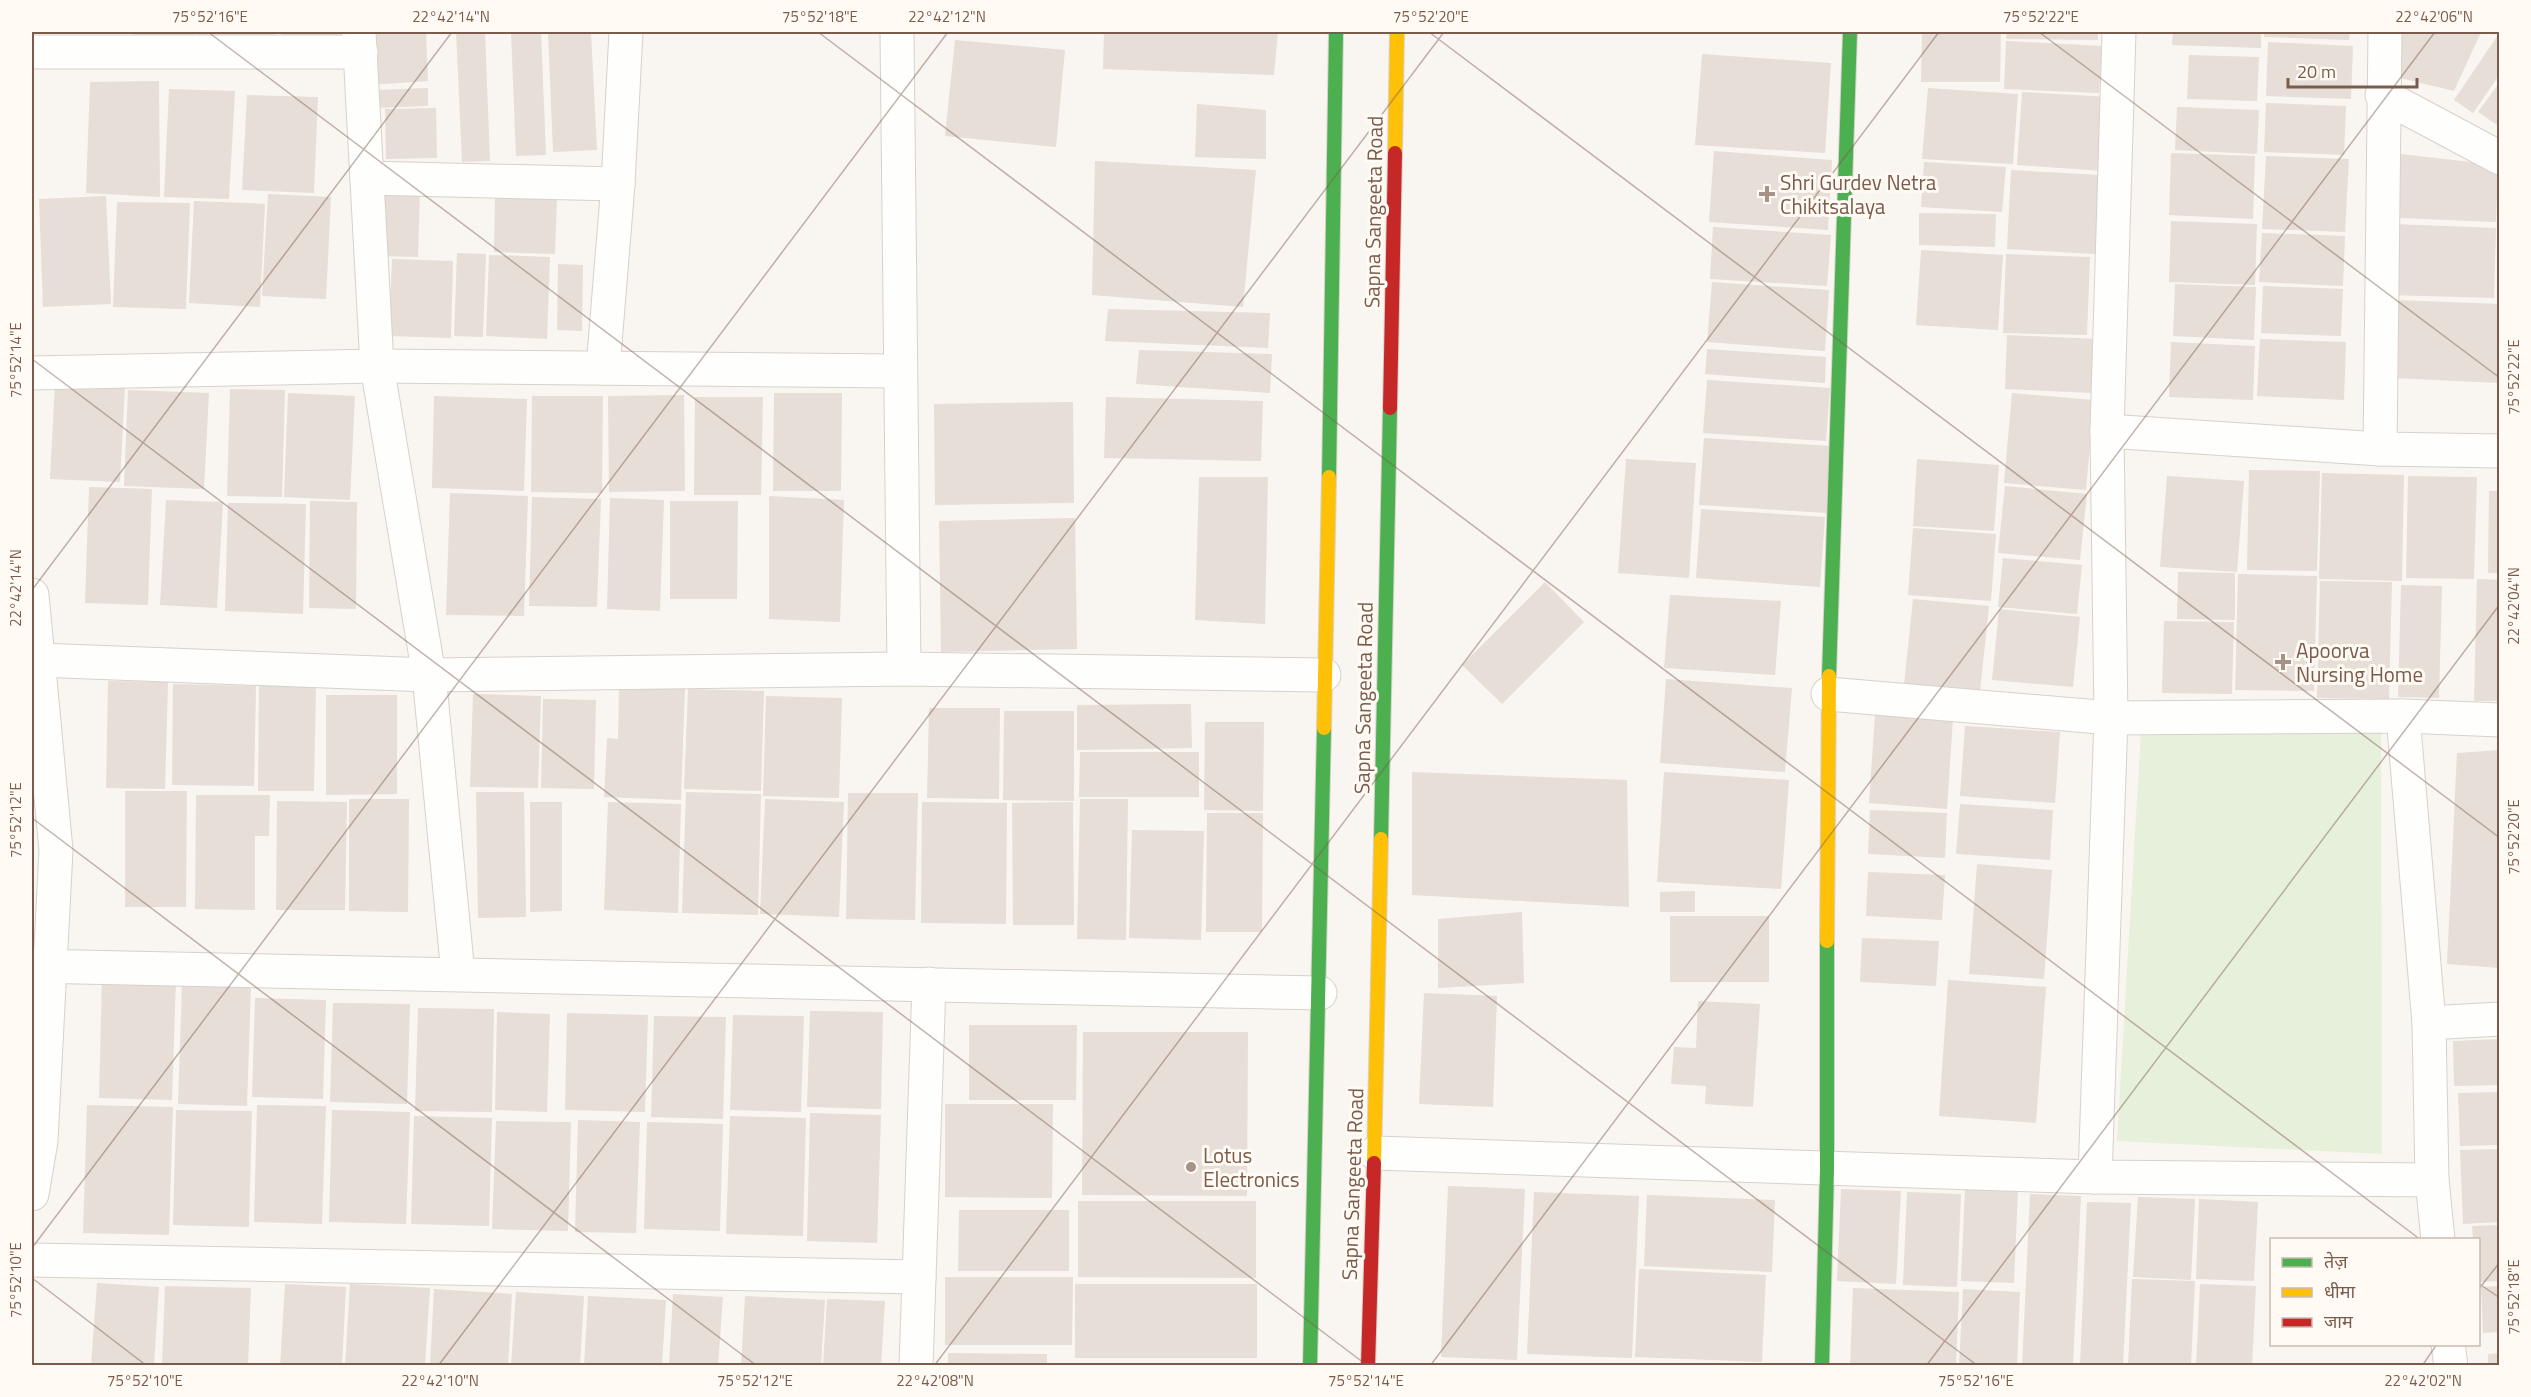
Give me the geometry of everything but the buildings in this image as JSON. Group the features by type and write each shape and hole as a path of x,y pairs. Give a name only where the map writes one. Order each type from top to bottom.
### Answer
{"main road":[{"name":"Sapna Sangeeta Road","path":"1311,1365 1320,993 1336,32"},
{"name":"Sapna Sangeeta Road","path":"1368,1365 1375,1153 1397,32"},
{"path":"1822,1365 1827,1169 1828,694 1850,32"}],"street":[{"path":"603,368 618,184 626,32"},
{"path":"897,32 904,669"},
{"path":"2095,1177 2111,718 2107,431 2119,32"},
{"path":"2380,449 2382,95 2385,32"},
{"path":"32,52 360,42 377,366 429,675 458,974"},
{"path":"2382,95 2499,158"},
{"path":"367,178 618,184"},
{"path":"32,373 377,366 899,371"},
{"path":"2107,431 2380,449 2499,452"},
{"path":"32,595 56,850 41,966 41,1141 32,1194"},
{"path":"38,660 429,675 904,669 1324,675"},
{"path":"1828,694 2111,718 2403,716 2499,720"},
{"path":"2403,716 2429,1023 2432,1180 2438,1238"},
{"path":"41,966 1320,993"},
{"path":"916,1365 929,984"},
{"path":"2429,1023 2499,1019"},
{"path":"1375,1153 2095,1177 2432,1180"},
{"path":"32,1260 919,1277"},
{"path":"2448,1346 2451,1365"}],"green space":[{"path":"2381,729 2382,1154 2117,1141 2141,732"}],"traffic: fast":[{"path":"1329,477 1336,32"},
{"path":"1829,676 1850,32"},
{"path":"1381,839 1390,408"},
{"path":"1310,1366 1324,728"},
{"path":"1822,1366 1827,1169 1827,941"}],"traffic: slow":[{"path":"1395,153 1397,32"},
{"path":"1324,728 1329,477"},
{"path":"1827,941 1829,676"},
{"path":"1374,1163 1381,839"}],"traffic: jam":[{"path":"1390,408 1395,153"},
{"path":"1368,1366 1374,1163"}],"place":[{"name":"Shri Gurdev Netra Chikitsalaya","path":"1767,194"},
{"name":"Apoorva Nursing Home","path":"2283,662"},
{"name":"Lotus Electronics","path":"1191,1167"}]}
